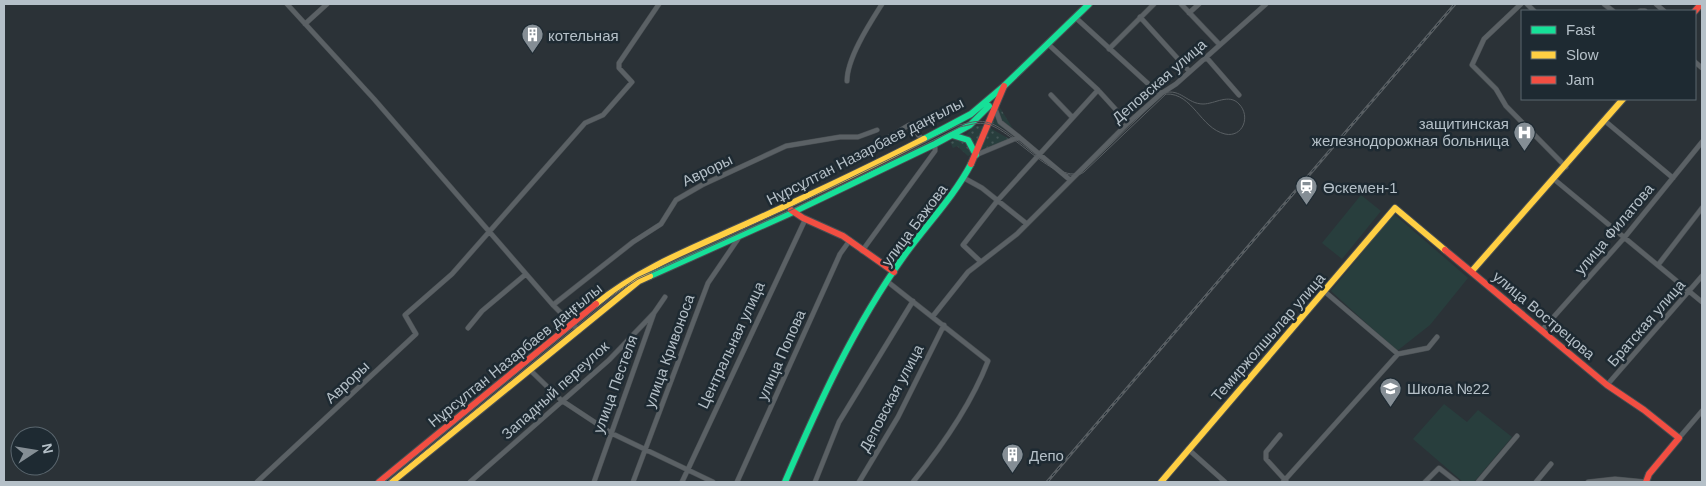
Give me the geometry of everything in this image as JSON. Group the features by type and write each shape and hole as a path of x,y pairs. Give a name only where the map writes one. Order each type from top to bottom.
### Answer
{"main road":[{"name":"улица Бажова","path":"785,482 821,398 853,337 894,272 964,178 976,155 1004,86 1089,4"},
{"name":"Нұрсұлтан Назарбаев даңғылы","path":"379,482 614,290 636,275 739,231 794,212 935,144 970,124 1004,86"},
{"name":"Нұрсұлтан Назарбаев даңғылы","path":"392,482 639,281 786,206 923,140 971,114 1004,86"},
{"path":"1472,271 1555,180 1622,100"},
{"path":"952,135 962,135 968,139 976,155"},
{"path":"786,206 805,220 825,226 850,240 862,251 894,272"},
{"name":"улица Вострецова","path":"1395,208 1607,385 1644,410 1679,438"},
{"name":"Темиржолшылар улица","path":"1161,482 1395,208"},
{"path":"1646,482 1649,474 1679,438"}],"street":[{"path":"287,4 374,98 553,306 579,331"},
{"path":"305,24 327,4"},
{"path":"488,230 585,122 603,115 632,82 619,68 619,63 659,4"},
{"path":"847,81 847,71 882,4"},
{"path":"1109,49 1154,4"},
{"path":"1181,4 1220,44"},
{"path":"1189,12 1199,4"},
{"name":"Деповская улица","path":"933,316 968,272 1027,224 1128,123 1162,93 1169,90 1266,4"},
{"path":"1521,4 1484,39 1478,56 1472,60 1472,65 1496,89 1506,106 1566,167"},
{"path":"1140,17 1189,72"},
{"path":"1076,18 1156,90 1162,93"},
{"path":"1047,43 1098,90 1128,123"},
{"path":"1206,57 1239,95"},
{"path":"980,261 964,244 1038,153 1098,90"},
{"path":"1051,95 1072,118"},
{"path":"995,110 1000,122 1070,180"},
{"path":"1605,121 1673,178"},
{"path":"886,139 910,125 923,140"},
{"name":"Авроры","path":"553,306 633,242 660,224 676,200 702,185 786,146 840,137 858,137 877,130"},
{"path":"976,155 1019,137"},
{"name":"улица Филатова","path":"1542,330 1624,238 1702,142"},
{"path":"862,251 936,151 935,144"},
{"path":"964,178 998,200 1027,224"},
{"path":"1555,180 1702,302"},
{"path":"1658,265 1702,208"},
{"name":"Центральная улица","path":"682,482 805,220"},
{"name":"Авроры","path":"257,482 416,334 405,315 452,274 488,230"},
{"name":"улица Кривоноса","path":"633,482 708,283 739,231"},
{"name":"улица Попова","path":"737,482 840,254 850,240"},
{"path":"468,328 482,311 526,274"},
{"name":"Братская улица","path":"1607,385 1702,276"},
{"path":"888,282 988,361 972,397 936,454 913,482"},
{"path":"1324,291 1398,354"},
{"name":"улица Пестеля","path":"594,482 654,313 665,297"},
{"path":"815,482 839,422 913,301"},
{"name":"Западный переулок","path":"470,482 561,400 609,360 654,313"},
{"name":"Деповская улица","path":"859,482 898,417 944,325"},
{"path":"1280,434 1266,452 1266,459 1285,482 1398,354 1428,348 1437,337"},
{"path":"530,370 561,400 610,434 713,482"},
{"path":"1679,438 1702,411"},
{"path":"1478,482 1517,436"},
{"path":"1188,449 1221,481"},
{"path":"1536,482 1551,464"},
{"path":"1425,482 1439,468 1457,482"},
{"path":"1588,482 1615,479 1646,482"}],"green space":[{"path":"999,106 1016,134 992,123"},
{"path":"974,126 984,126 977,146 966,135"},
{"path":"990,128 1011,140 980,154"},
{"path":"960,138 970,145 970,155 968,156 957,146 953,148 950,142"},
{"path":"1361,195 1381,211 1342,259 1322,243"},
{"path":"1394,214 1468,278 1430,325 1397,351 1331,291"},
{"path":"1444,404 1467,422 1478,410 1512,437 1474,482 1463,482 1413,439"}],"tram line":[{"path":"384,482 615,293 637,278 789,208 959,125 979,121 997,126 1049,164 1073,174 1083,171 1164,93 1180,94 1193,102 1203,104 1231,99 1243,109 1245,120 1241,129 1236,133 1225,134 1216,131 1183,99 1175,95 1166,94 1084,172 1074,175 1062,173 1050,166 1010,137 987,124 960,127 791,210 638,279 616,294 387,482"}],"railway":[{"path":"1047,482 1455,4"}],"traffic: fast":[{"path":"924,139 971,114 1004,86 1089,4"},
{"path":"650,276 793,212 935,144 970,125 989,106"},
{"path":"952,135 968,140 976,155"},
{"path":"785,482 824,394 853,337 904,256 948,200 971,164"}],"traffic: slow":[{"path":"1472,271 1622,100"},
{"path":"596,304 613,291 668,259 813,193 924,139"},
{"path":"1161,482 1395,208 1445,250"},
{"path":"392,482 639,281 650,276"}],"traffic: jam":[{"path":"1696,10 1701,4"},
{"path":"971,164 1004,86"},
{"path":"791,210 803,218 843,236 894,272"},
{"path":"1445,250 1607,385 1644,410 1679,438 1649,474 1646,482"},
{"path":"379,482 596,304"}],"place":[{"name":"котельная","path":"532,54"},
{"name":"защитинская железнодорожная больница","path":"1525,151"},
{"name":"Өскемен-1","path":"1307,206"},
{"name":"Школа №22","path":"1391,407"},
{"name":"Депо","path":"1013,474"}]}
